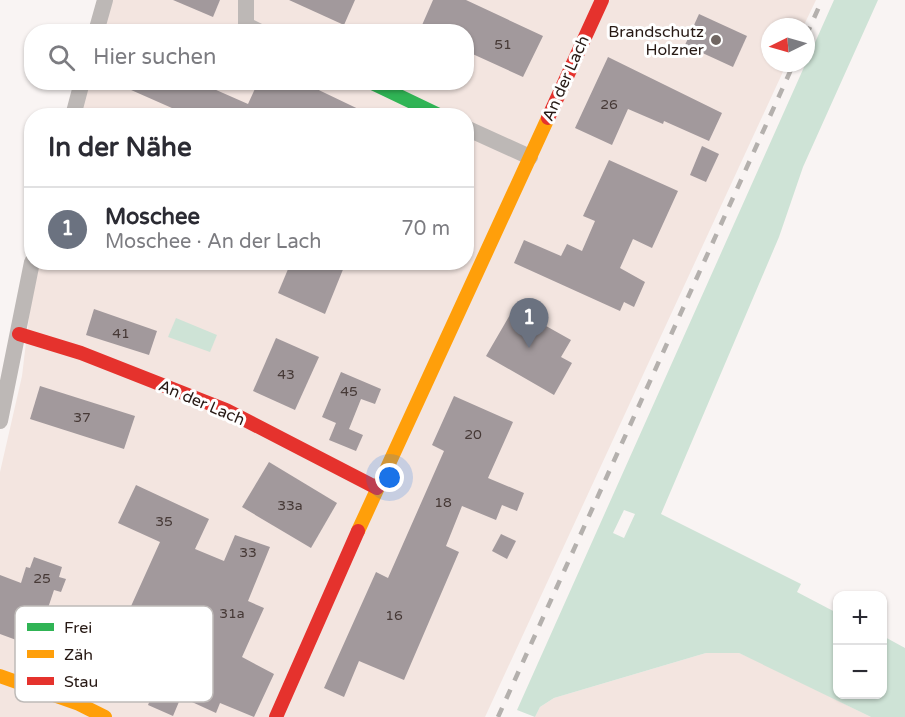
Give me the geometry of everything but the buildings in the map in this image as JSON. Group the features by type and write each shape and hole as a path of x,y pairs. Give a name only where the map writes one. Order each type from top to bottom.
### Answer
{"street":[{"path":"98,24 105,0"},
{"path":"246,0 246,24"},
{"name":"An der Lach","path":"276,717 377,488 602,0"},
{"path":"75,108 80,90"},
{"path":"387,90 424,108"},
{"path":"474,132 530,157"},
{"path":"0,421 31,270"},
{"name":"An der Lach","path":"19,334 81,353 226,410 377,488"},
{"path":"0,676 15,681"},
{"path":"73,702 105,717"}],"shaded area":[{"path":"111,0 816,0 807,18 761,18 761,72 783,72 485,717 0,717 0,472 22,376 33,284 37,270 474,270 474,108 81,108 87,90 474,90 474,24 105,24"},
{"path":"725,651 739,653 871,717 535,717 540,707 554,698 706,653"}],"green space":[{"path":"834,0 878,0 803,167 779,237 661,514 801,584 797,592 833,611 833,699 739,653 706,653 554,698 540,707 535,717 517,710 802,72 815,72 815,43","holes":["624,510 635,514 624,538 613,533"]},
{"path":"176,318 217,335 210,352 168,337"},
{"path":"887,638 905,648 905,717 871,717 834,699 887,699"}],"railway":[{"path":"814,18 822,0"},
{"path":"498,717 790,72"}],"traffic: fast":[{"path":"387,90 424,108"}],"traffic: slow":[{"path":"358,531 548,118"},
{"path":"0,676 15,681"},
{"path":"73,702 105,717"}],"traffic: jam":[{"path":"548,118 602,0"},
{"path":"19,334 81,353 226,410 377,488"},
{"path":"276,717 358,531"}],"place":[{"name":"Brandschutz Holzner","path":"716,40"},
{"name":"Moschee","path":"529,348"}]}
